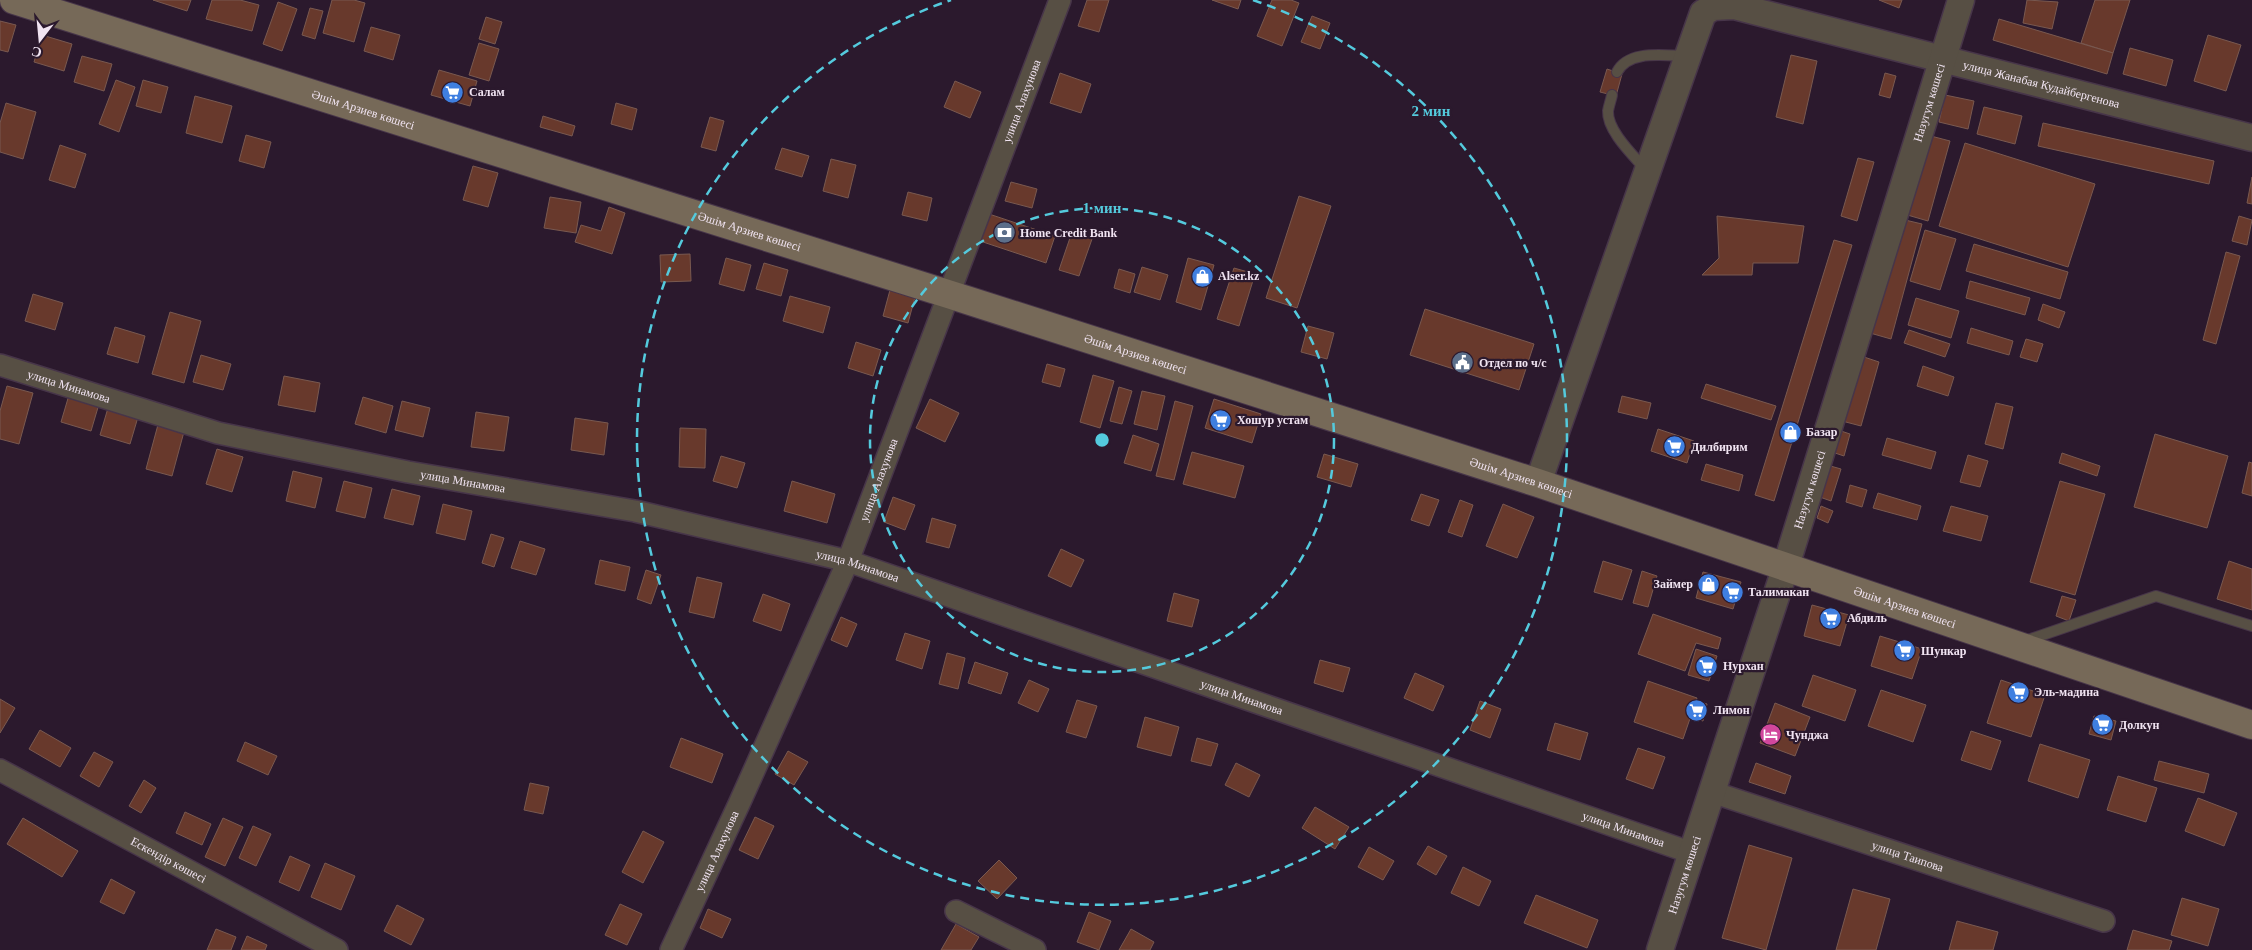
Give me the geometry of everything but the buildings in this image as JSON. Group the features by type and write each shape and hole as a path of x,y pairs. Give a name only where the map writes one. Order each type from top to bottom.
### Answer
{"main road":[{"name":"Әшім Арзиев көшесі","path":"14,0 948,294 1538,483 2252,725"}],"street":[{"name":"улица Алахунова","path":"671,950 848,561 1060,0"},
{"name":"Назугум көшесі","path":"1660,950 1786,566 1961,0"},
{"name":"улица Жанабая Кудайбергенова","path":"1728,4 1942,57 2252,138"},
{"path":"1538,483 1703,13 1728,4"},
{"name":"улица Минамова","path":"0,365 218,433 408,472 635,511 848,561 1692,853"},
{"name":"Ескендір көшесі","path":"0,770 338,950"},
{"name":"улица Таипова","path":"1712,792 2104,921"},
{"path":"956,911 1035,950"}],"lane":[{"path":"1617,72 1626,61 1639,56 1688,56"},
{"path":"1612,95 1608,110 1610,122 1620,139 1648,173"},
{"path":"2016,644 2156,596 2252,626"}],"place":[{"name":"Салам","path":"453,92"},
{"name":"Home Credit Bank","path":"1004,233"},
{"name":"Alser.kz","path":"1202,276"},
{"name":"Отдел по ч/с","path":"1463,363"},
{"name":"Хошур устам","path":"1221,420"},
{"name":"Базар","path":"1790,432"},
{"name":"Дилбирим","path":"1675,447"},
{"name":"Займер","path":"1709,584"},
{"name":"Талимакан","path":"1732,592"},
{"name":"Абдиль","path":"1831,618"},
{"name":"Шункар","path":"1905,651"},
{"name":"Нурхан","path":"1707,666"},
{"name":"Эль-мадина","path":"2018,692"},
{"name":"Лимон","path":"1697,710"},
{"name":"Долкун","path":"2103,725"},
{"name":"Чунджа","path":"1770,735"}]}
